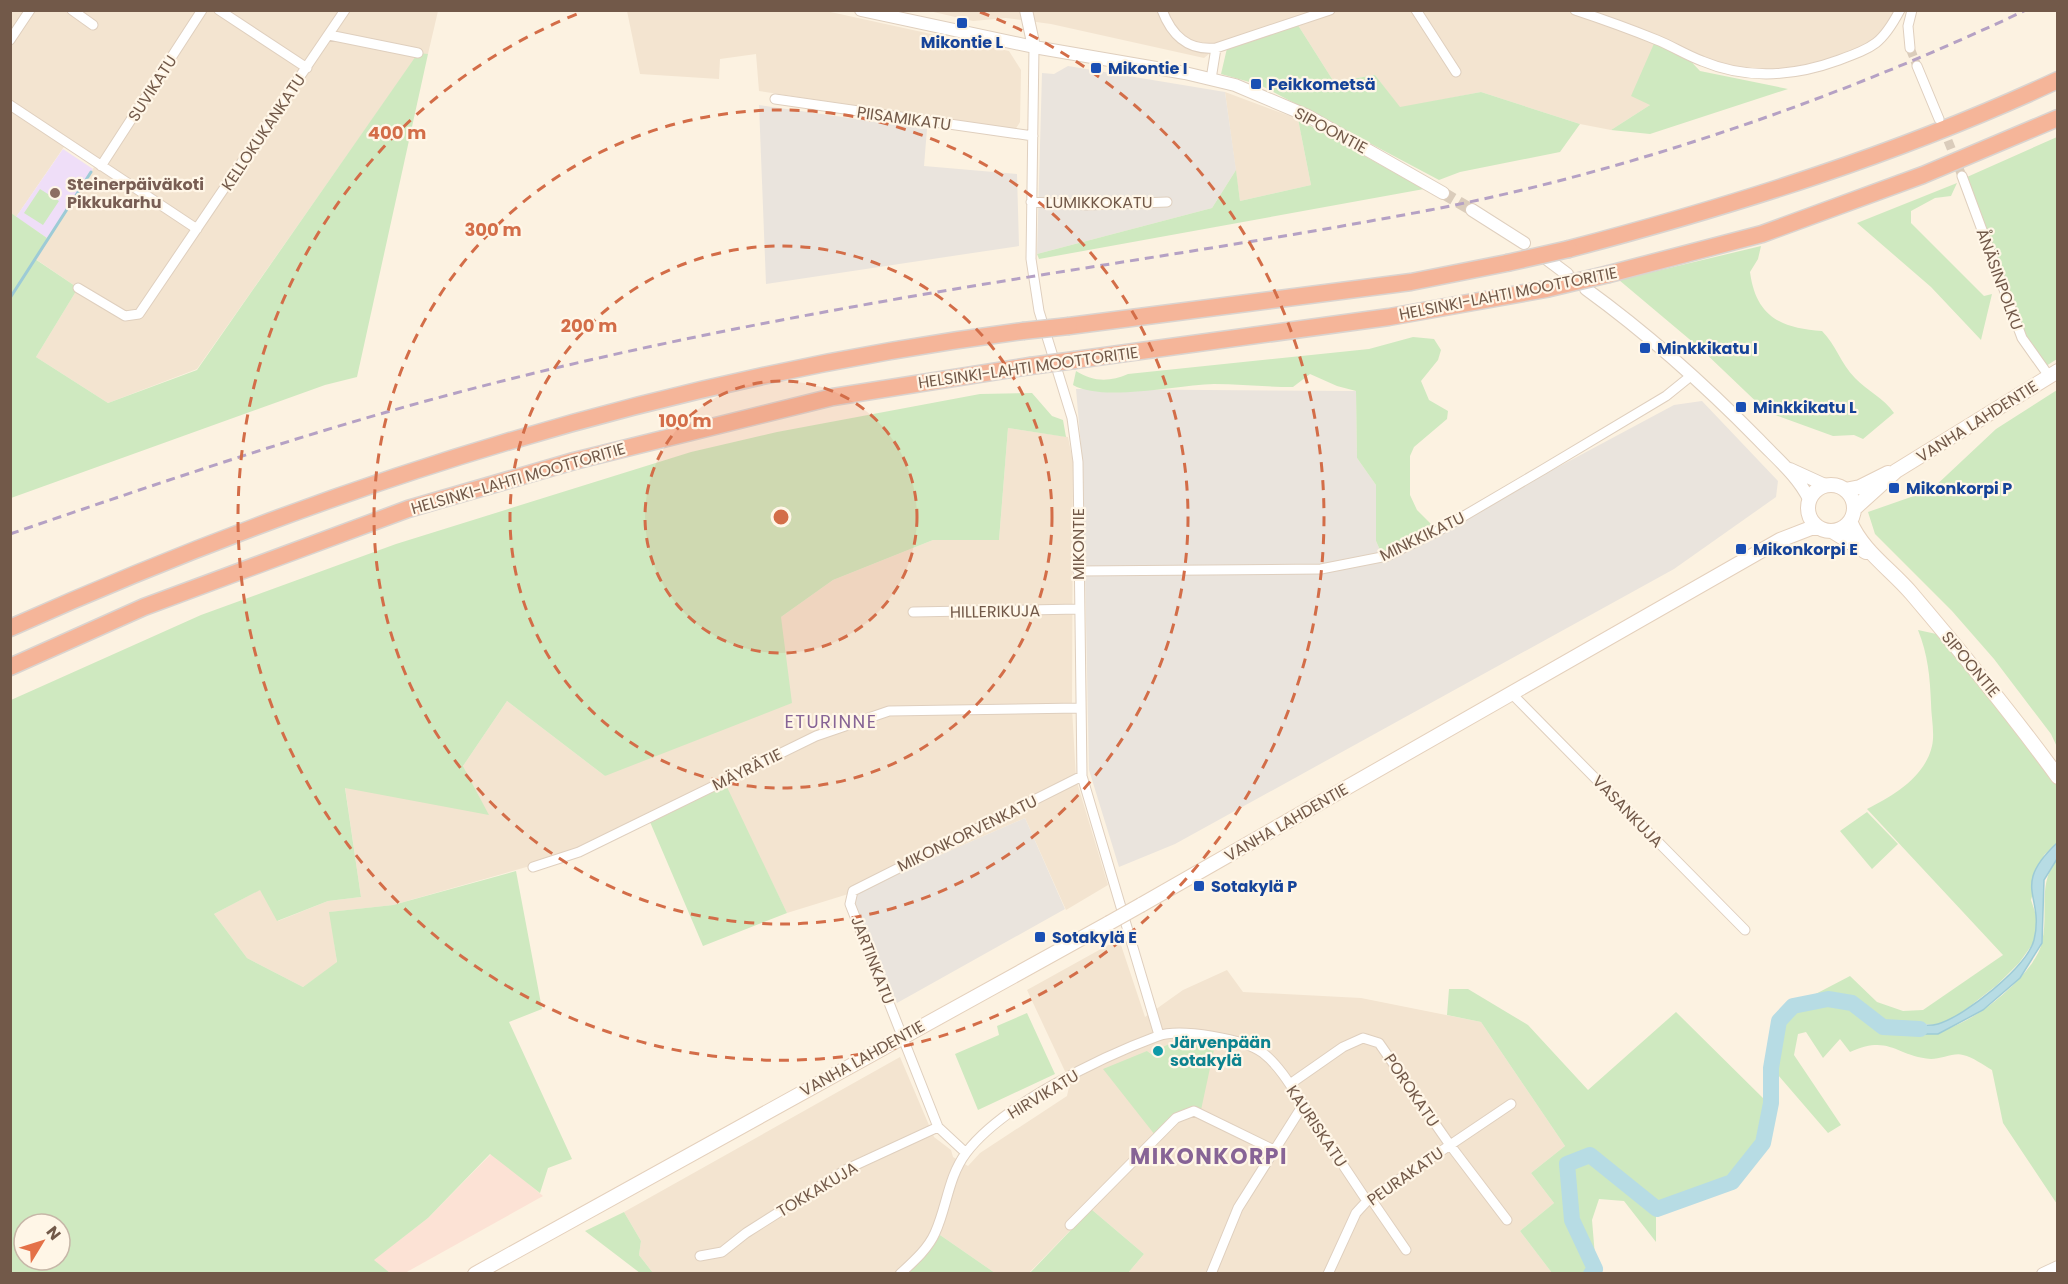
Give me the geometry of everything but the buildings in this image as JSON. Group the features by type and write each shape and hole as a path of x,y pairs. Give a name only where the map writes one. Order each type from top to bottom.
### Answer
{"highway":[{"name":"HELSINKI-LAHTI MOOTTORITIE","path":"10,628 130,576 253,528 394,478 567,426 722,386 829,362 930,343 1411,282 1569,249 1670,223 1804,181 1909,143 2058,80"},
{"name":"HELSINKI-LAHTI MOOTTORITIE","path":"10,668 144,607 419,506 574,461 833,397 1030,366 1389,317 1546,289 1762,234 1923,175 2058,118"}],"main road":[{"name":"VANHA LAHDENTIE","path":"1845,490 1860,487 1896,471 2053,373"},
{"name":"VANHA LAHDENTIE","path":"1852,515 1896,471"},
{"path":"1833,484 1845,490 1852,498 1852,515 1845,527 1825,530 1810,518 1808,505 1817,489 1833,484"},
{"name":"VANHA LAHDENTIE","path":"1780,540 1808,505"},
{"name":"SIPOONTIE","path":"1852,515 1858,536 1876,558 1910,591 1993,690 2058,777"},
{"name":"VANHA LAHDENTIE","path":"475,1274 902,1035 1109,923 1780,540 1811,528 1825,530"},
{"name":"SIPOONTIE","path":"1825,530 1876,558"}],"street":[{"path":"10,40 30,10"},
{"path":"72,10 93,25"},
{"name":"SUVIKATU","path":"101,166 202,10"},
{"path":"219,10 307,68"},
{"name":"KELLOKUKANKATU","path":"78,288 125,316 139,314 345,10"},
{"name":"SIPOONTIE","path":"861,10 1034,47 1211,79 1308,116 1443,193"},
{"path":"1026,10 1034,47"},
{"path":"1162,10 1177,37 1189,46 1216,48 1330,10"},
{"path":"1416,10 1456,72"},
{"path":"1575,10 1656,39 1704,62 1743,73 1782,75 1821,67 1873,47 1890,30 1900,10"},
{"path":"1910,48 1908,26 1912,10"},
{"path":"328,34 418,53"},
{"name":"MIKONTIE","path":"1034,47 1032,259 1039,312 1072,418 1078,462 1079,708 1082,776 1159,1035"},
{"path":"1211,79 1216,48"},
{"path":"1917,66 1939,119"},
{"name":"PIISAMIKATU","path":"775,99 1033,136"},
{"path":"10,105 196,229"},
{"name":"ÅNÄSINPOLKU","path":"1962,176 2022,338 2053,373"},
{"name":"LUMIKKOKATU","path":"1031,201 1088,205 1167,202"},
{"path":"1472,210 1524,243"},
{"path":"1547,259 1567,274"},
{"path":"1586,289 1628,319 1692,375 1786,467 1808,505"},
{"name":"MINKKIKATU","path":"1078,571 1320,569 1372,561 1402,549 1469,513 1666,396 1692,375"},
{"path":"1786,467 1825,485"},
{"name":"HILLERIKUJA","path":"913,612 1078,609"},
{"name":"VASANKUJA","path":"1511,693 1744,930"},
{"name":"MÄYRÄTIE","path":"533,867 579,852 816,736 889,711 1079,708"},
{"name":"MIKONKORVENKATU","path":"853,891 1082,776"},
{"name":"JARTINKATU","path":"853,891 850,904 938,1127 966,1153"},
{"name":"KAURISKATU","path":"1159,1035 1209,1036 1253,1046 1264,1054 1290,1084 1406,1250"},
{"name":"HIRVIKATU","path":"900,1274 921,1255 935,1233 947,1190 966,1153 1011,1110 1078,1072 1159,1035"},
{"name":"POROKATU","path":"1290,1084 1343,1047 1363,1038 1379,1043 1450,1145 1507,1220"},
{"name":"PEURAKATU","path":"1328,1274 1356,1213 1369,1200 1511,1104"},
{"path":"1211,1274 1238,1208 1303,1105"},
{"path":"1070,1225 1176,1118 1194,1111 1274,1150"},
{"name":"TOKKAKUJA","path":"700,1256 722,1252 746,1233 847,1169 938,1127"},
{"path":"2043,1274 2058,1267"}],"shaded area":[{"path":"10,11 438,11 428,54 418,54 197,369 108,403 36,357 78,288 34,258 98,161 68,141 16,217 11,213"},
{"path":"627,11 826,11 1009,51 1021,70 1020,122 1015,130 759,91 756,54 720,59 719,79 640,74"},
{"path":"929,11 1900,11 1873,47 1821,67 1743,73 1672,47 1650,105 1611,130 1580,124 1481,92 1400,108 1375,75 1334,82 1296,22 1216,48 1204,58 1051,24 1006,18 973,21"},
{"path":"1068,66 1225,92 1236,170 1212,208 1037,254 1042,73 1054,74"},
{"path":"1225,92 1298,119 1311,185 1240,201"},
{"path":"759,105 927,129 924,166 1017,174 1019,246 766,284"},
{"name":"Steinerpäiväkoti Pikkukarhu","path":"63,149 93,169 47,238 16,217"},
{"path":"1076,389 1356,391 1357,458 1376,485 1376,541 1380,550 1387,556 1674,405 1702,401 1778,481 1776,497 1674,569 1175,844 1119,867 1089,770 1083,470"},
{"path":"1008,428 1068,437 1073,462 1072,708 1076,779 1108,885 1066,910 1025,818 858,891 787,913 723,781 579,852 393,905 330,912 337,963 303,987 247,958 214,914 261,889 278,921 328,901 361,897 345,787 488,814 463,766 507,701 605,776 781,617 833,580 933,540 999,540"},
{"path":"1025,818 1065,909 897,1003 854,903 858,891"},
{"path":"1119,939 1145,1017 1183,990 1227,970 1243,992 1361,998 1481,1022 1565,1146 1531,1173 1554,1203 1520,1231 1552,1273 1128,1273 1144,1254 1091,1209 1029,1273 995,1273 940,1235 924,1258 906,1273 653,1273 639,1255 641,1241 624,1212 900,1057 934,1137 951,1150 953,1157 968,1166 980,1153 1067,1096 1070,1082 1027,990","holes":["1147,1051 1157,1058 1163,1055 1192,1108 1178,1112 1155,1134"]},
{"path":"492,1153 543,1196 405,1273 390,1273 373,1260 428,1218"}],"green space":[{"path":"1296,22 1334,82 1375,75 1400,107 1481,92 1580,124 1560,152 1460,172 1439,180 1260,85 1221,74 1228,44"},
{"path":"1656,39 1682,52 1700,71 1788,89 1650,134 1611,130 1650,105 1631,96"},
{"path":"418,53 428,54 357,377 325,385 11,498 11,213 47,238 35,259 78,288 36,357 108,403 197,370"},
{"path":"1298,119 1424,189 1039,259 1037,254 1212,208 1236,170 1240,201 1311,185"},
{"path":"2057,137 2057,359 2043,368 2031,353 1995,267 1999,251 1995,254 1967,177"},
{"path":"1957,183 1951,196 1935,198 1911,211 1911,223 1984,296 1992,294 1981,340 1931,287 1857,223"},
{"path":"40,189 59,201 43,225 24,213"},
{"path":"1761,246 1758,259 1750,272 1758,300 1765,310 1783,323 1822,331 1850,373 1894,413 1863,439 1854,435 1833,436 1767,412 1701,349 1619,280"},
{"path":"1413,337 1434,339 1441,350 1438,360 1421,381 1429,400 1448,411 1447,419 1414,447 1410,456 1410,495 1417,510 1433,526 1416,538 1384,552 1380,550 1376,541 1376,485 1357,458 1356,391 1337,386 1310,374 1293,387 1214,384 1102,392 1086,390 1073,385 1076,371 1095,379 1108,379 1128,374 1369,349"},
{"path":"2057,390 2057,747 2051,734 1994,659 1952,611 1875,534 1868,512 1931,490 1996,429"},
{"path":"1032,393 1052,416 1063,420 1066,437 1008,428 999,540 933,540 833,580 781,617 792,703 605,776 507,701 463,766 489,815 345,788 361,897 328,901 277,921 260,890 214,914 247,958 303,987 337,962 329,912 393,905 516,871 542,1009 509,1022 572,1159 548,1168 540,1193 490,1154 428,1218 374,1260 390,1273 11,1273 11,700 201,615 396,544 691,452 777,432 980,394"},
{"path":"1918,630 1941,635 2057,777 2057,843 2044,855 2031,900 2037,918 2034,942 2019,963 1997,985 1956,1017 1936,1025 1907,1022 1883,1025 1842,999 1806,999 1850,976 1877,1002 1903,1011 1923,1010 2003,955 1867,809 1907,784 1923,767 1932,746 1929,675"},
{"path":"726,785 787,913 703,946 650,822"},
{"path":"1867,812 1898,844 1872,869 1840,831"},
{"path":"2057,859 2057,1204 2003,1123 1992,1070 1967,1056 1956,1054 1931,1059 1874,1045 1850,1052 1840,1039 1823,1058 1806,1032 1798,1034 1794,1055 1841,1125 1828,1133 1772,1068 1780,1026 1785,1018 1801,1008 1824,1002 1847,1003 1890,1031 1920,1035 1953,1027 1973,1016 2000,997 2018,980 2039,951 2044,931 2045,888 2047,878"},
{"path":"1449,989 1468,989 1528,1025 1588,1090 1676,1012 1767,1102 1761,1141 1730,1180 1658,1206 1590,1152 1564,1163 1570,1220 1591,1269 1588,1273 1552,1273 1520,1231 1554,1203 1531,1173 1565,1146 1481,1022 1447,1015"},
{"path":"1027,1013 1055,1074 978,1110 955,1054 999,1035 997,1026"},
{"path":"1173,1042 1215,1045 1201,1110 1187,1110 1175,1115 1155,1135 1103,1069 1147,1051 1157,1058 1163,1055 1163,1047"},
{"path":"1589,1158 1656,1211 1656,1242 1624,1201 1599,1199 1592,1220 1596,1268 1575,1219 1569,1165"},
{"path":"1091,1209 1144,1254 1128,1273 1029,1274"},
{"path":"624,1212 641,1241 639,1255 653,1273 640,1273 585,1231"},
{"path":"940,1235 995,1273 906,1274 924,1258"}],"water":[{"path":"2057,843 2057,859 2044,880 2042,943 2020,978 1983,1010 1938,1034 1899,1034 1897,1025 1933,1025 1950,1019 1994,989 2020,963 2034,940 2036,912 2032,881 2035,870"}],"waterway":[{"path":"10,298 91,172"},
{"path":"1591,1274 1595,1269 1572,1220 1567,1164 1590,1155 1657,1209 1732,1182 1763,1143 1771,1103 1771,1068 1779,1021 1793,1006 1828,999 1852,1003 1883,1027 1920,1029"}],"tunnel":[{"path":"1910,48 1917,66"},
{"path":"1943,128 1962,176"},
{"path":"1443,193 1472,210"}],"railway":[{"path":"10,534 333,428 491,384 604,357 774,321 1430,210 1582,175 1658,153 1809,102 1883,73 2026,10"}],"place":[{"name":"Mikontie L","path":"962,23"},
{"name":"Mikontie I","path":"1096,68"},
{"name":"Peikkometsä","path":"1256,84"},
{"name":"Steinerpäiväkoti Pikkukarhu","path":"55,193"},
{"name":"Minkkikatu I","path":"1645,348"},
{"name":"Minkkikatu L","path":"1741,407"},
{"name":"Mikonkorpi P","path":"1894,488"},
{"name":"Mikonkorpi E","path":"1741,549"},
{"name":"Sotakylä P","path":"1199,886"},
{"name":"Sotakylä E","path":"1040,937"},
{"name":"Järvenpään sotakylä","path":"1158,1051"}],"district":[{"name":"ETURINNE","path":"831,722"},
{"name":"MIKONKORPI","path":"1209,1156"}]}
